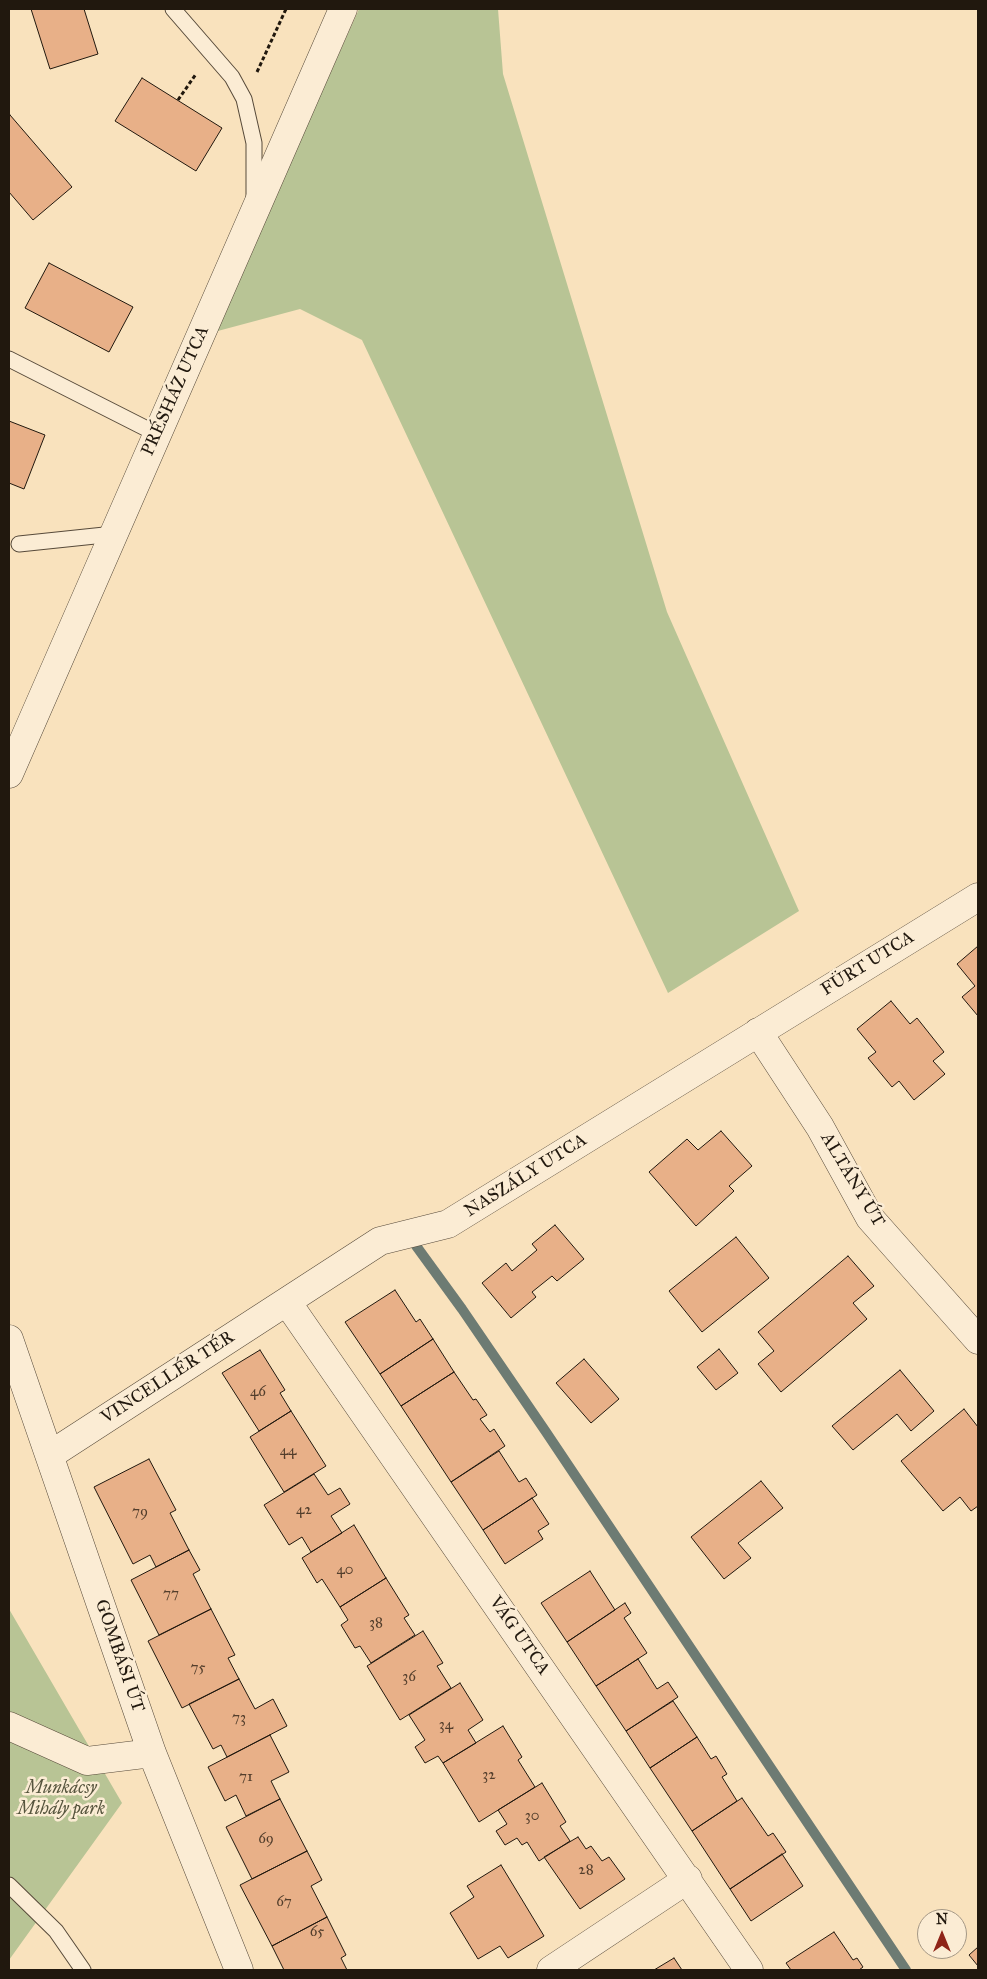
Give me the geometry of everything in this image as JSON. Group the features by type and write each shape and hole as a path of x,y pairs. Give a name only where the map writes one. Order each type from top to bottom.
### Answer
{"street":[{"name":"PRÉSHÁZ UTCA","path":"9,774 343,9"},
{"name":"FÜRT UTCA","path":"758,1032 978,896"},
{"name":"NASZÁLY UTCA","path":"287,1302 380,1241 448,1224 758,1032"},
{"name":"ALTÁNY ÚT","path":"758,1032 820,1127 870,1218 978,1340"},
{"name":"VINCELLÉR TÉR","path":"50,1455 287,1302"},
{"name":"VÁG UTCA","path":"287,1302 688,1879 749,1970"},
{"name":"GOMBÁSI ÚT","path":"9,1339 152,1753 239,1970"},
{"path":"9,1726 87,1761 152,1753"},
{"path":"551,1970 688,1879"}],"lane":[{"path":"173,9 232,77 244,99 254,143 255,211"},
{"path":"9,359 157,434"},
{"path":"19,544 114,534"},
{"path":"9,1885 56,1931 83,1970"}],"path":[{"path":"244,99 286,9"},
{"path":"178,100 210,52"}],"green space":[{"path":"359,9 498,9 503,74 667,612 799,911 668,993 362,340 300,309 214,332"},
{"name":"Munkácsy Mihály park","path":"9,1609 122,1803 9,1960"}],"building":[{"path":"31,9 84,9 98,54 50,69"},
{"path":"142,78 222,128 196,171 115,121"},
{"path":"10,115 72,187 33,220 9,192"},
{"path":"49,263 133,307 109,352 25,308"},
{"path":"9,421 45,435 24,489 9,483"},
{"path":"978,946 978,1016 962,997 975,986 957,964"},
{"path":"891,1001 910,1024 917,1018 944,1052 933,1061 945,1074 914,1100 899,1081 892,1087 868,1058 876,1052 857,1029"},
{"path":"721,1131 752,1166 729,1186 734,1191 696,1226 649,1172 687,1139 698,1150"},
{"path":"555,1225 584,1259 557,1281 552,1276 532,1292 536,1297 511,1318 482,1283 506,1263 512,1271 537,1250 532,1244"},
{"path":"736,1237 769,1278 702,1332 669,1291"},
{"path":"848,1256 874,1286 853,1303 867,1319 781,1392 758,1364 774,1351 758,1332"},
{"path":"395,1290 416,1322 420,1319 433,1339 380,1374 345,1322"},
{"path":"433,1339 454,1372 401,1406 380,1374"},
{"path":"719,1349 738,1373 716,1390 697,1367"},
{"path":"260,1350 285,1390 280,1393 291,1411 259,1431 222,1373"},
{"path":"584,1359 619,1399 591,1423 556,1383"},
{"path":"900,1370 934,1411 911,1431 897,1414 853,1450 832,1426"},
{"path":"454,1372 473,1400 476,1399 487,1415 480,1419 490,1432 494,1429 505,1446 451,1482 401,1406"},
{"path":"964,1409 978,1427 978,1506 971,1511 960,1497 943,1511 901,1461"},
{"path":"291,1411 326,1466 284,1492 250,1437"},
{"path":"499,1451 519,1482 526,1478 537,1495 483,1530 451,1482"},
{"path":"149,1459 176,1510 170,1513 189,1550 156,1567 150,1555 133,1564 94,1487"},
{"path":"314,1474 328,1495 340,1488 350,1504 331,1516 342,1533 311,1552 302,1537 289,1545 264,1505"},
{"path":"761,1481 783,1508 738,1543 751,1558 724,1579 691,1537"},
{"path":"532,1498 549,1524 538,1531 543,1539 505,1564 483,1530"},
{"path":"354,1525 386,1578 340,1607 322,1579 317,1583 302,1558"},
{"path":"189,1550 200,1570 193,1574 211,1609 159,1635 131,1580"},
{"path":"590,1571 615,1610 567,1642 541,1603"},
{"path":"386,1578 409,1615 404,1618 415,1635 371,1663 360,1646 355,1648 341,1625 348,1620 340,1607"},
{"path":"625,1603 631,1613 624,1618 647,1653 596,1686 567,1642"},
{"path":"211,1609 235,1655 228,1658 239,1679 182,1708 148,1641"},
{"path":"423,1631 443,1663 437,1666 451,1688 400,1720 367,1666"},
{"path":"638,1659 657,1689 668,1682 678,1697 626,1731 596,1686"},
{"path":"239,1679 255,1709 273,1699 287,1726 227,1757 221,1745 213,1749 189,1704"},
{"path":"460,1683 483,1720 468,1730 476,1743 443,1763 438,1756 425,1763 415,1747 425,1740 409,1715"},
{"path":"673,1701 697,1737 650,1768 626,1731"},
{"path":"503,1726 522,1757 518,1760 535,1787 479,1822 443,1763"},
{"path":"270,1735 289,1772 271,1781 280,1799 246,1816 236,1795 225,1801 208,1767"},
{"path":"697,1737 711,1759 716,1756 727,1774 722,1777 737,1801 692,1831 650,1768"},
{"path":"542,1783 566,1822 560,1826 570,1841 539,1861 527,1842 522,1845 517,1838 505,1845 496,1831 507,1824 498,1810"},
{"path":"742,1798 768,1836 773,1833 786,1852 730,1889 692,1831"},
{"path":"280,1799 307,1851 252,1879 226,1827"},
{"path":"578,1837 586,1849 591,1846 602,1861 609,1857 625,1879 580,1909 544,1857"},
{"path":"307,1851 322,1880 311,1886 327,1917 272,1946 240,1885"},
{"path":"782,1854 803,1886 751,1921 730,1889"},
{"path":"501,1865 544,1936 508,1958 500,1946 478,1959 450,1913 474,1897 467,1886"},
{"path":"327,1917 346,1955 341,1958 347,1970 284,1970 272,1946"},
{"path":"834,1932 853,1960 857,1958 863,1967 859,1970 791,1970 786,1963"},
{"path":"978,1947 978,1966 969,1955"},
{"path":"674,1958 682,1970 654,1970"}],"waterway":[{"path":"414,1243 462,1309 546,1432 906,1970"}]}
